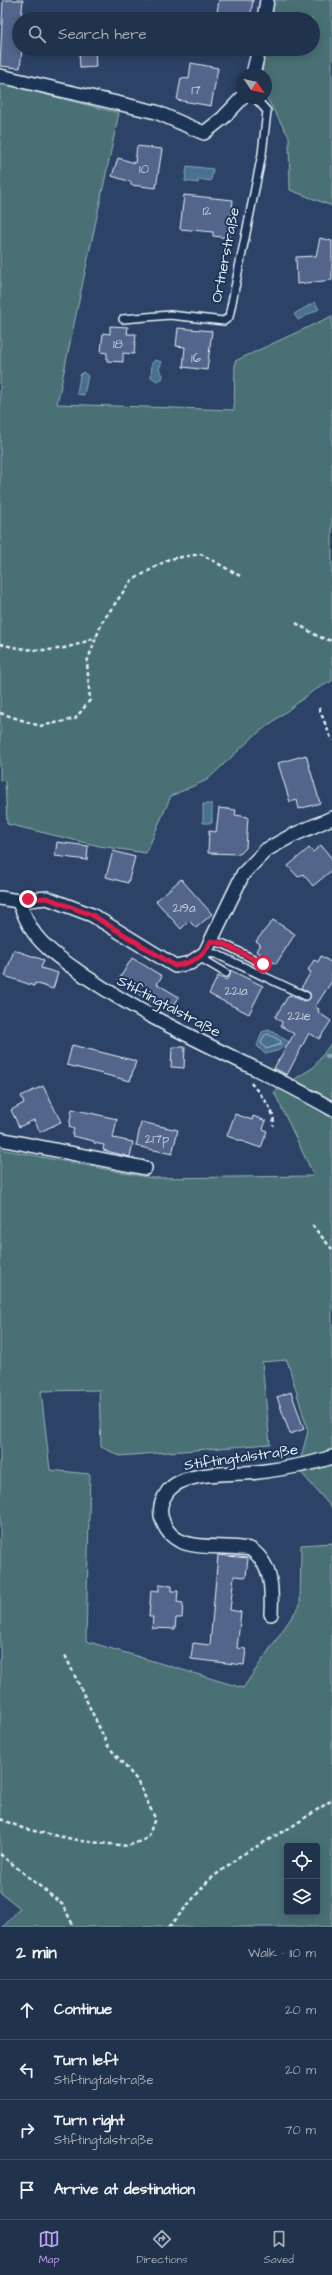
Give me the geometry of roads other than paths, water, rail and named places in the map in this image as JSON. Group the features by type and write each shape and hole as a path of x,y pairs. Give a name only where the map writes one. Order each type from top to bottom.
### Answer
{"street":[{"path":"265,12 267,0"},
{"path":"254,68 257,56"},
{"path":"0,76 156,112 204,133 223,118 236,104"},
{"path":"0,898 18,900 47,898 92,915 175,966 190,963 202,955 211,941 243,874 266,850 291,836 332,818"},
{"name":"Stiftingtalstraße","path":"18,900 34,933 54,954 110,994 181,1032 282,1081 332,1109"},
{"path":"0,1139 145,1168"},
{"name":"Stiftingtalstraße","path":"271,1614 272,1583 262,1562 251,1549 225,1545 195,1547 176,1539 165,1527 160,1514 163,1499 172,1486 195,1478 282,1469 332,1457"}],"lane":[{"name":"Ortnerstraße","path":"123,320 170,315 224,321 229,317 262,154 267,112 260,104"},
{"path":"211,941 224,944 263,964"},
{"path":"202,955 216,954 306,996"},
{"path":"202,955 226,973"}],"water":[{"path":"187,166 213,169 211,181 199,179 198,183 185,181"},
{"path":"315,302 319,309 298,320 294,314"},
{"path":"155,360 162,362 159,369 163,375 162,379 157,381 151,377 152,363"},
{"path":"83,372 88,376 84,395 77,394 80,375"},
{"path":"203,804 212,804 212,823 203,823"},
{"path":"269,1030 291,1043 277,1051 265,1054 257,1046 262,1032"}],"waterway":[{"path":"327,1056 332,1057"}]}
